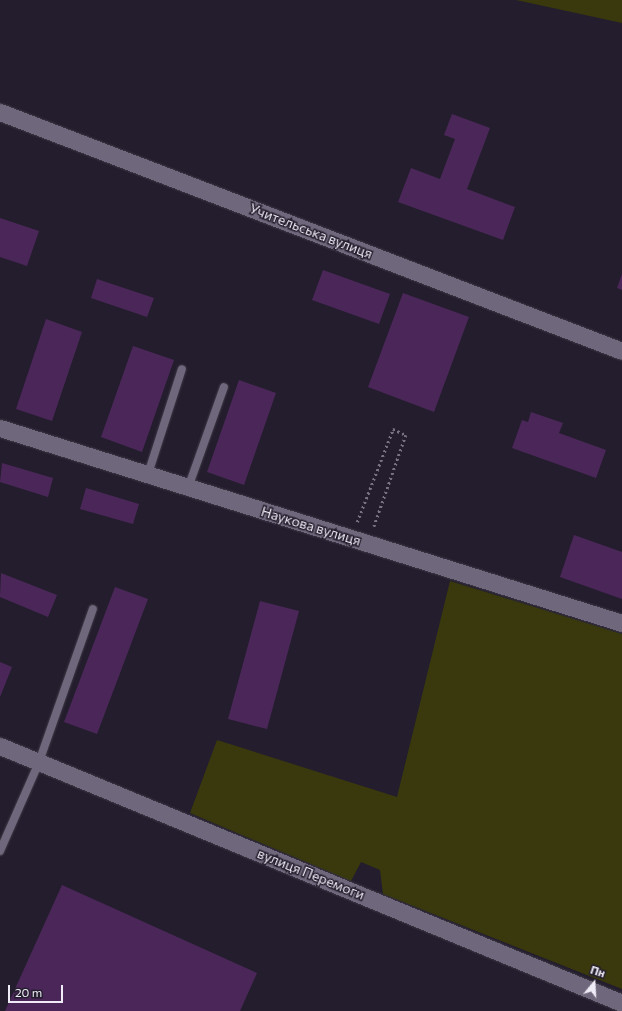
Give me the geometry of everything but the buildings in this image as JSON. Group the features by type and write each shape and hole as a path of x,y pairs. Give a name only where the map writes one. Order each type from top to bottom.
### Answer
{"street":[{"name":"Учительська вулиця","path":"0,112 622,351"},
{"name":"Наукова вулиця","path":"0,428 622,623"},
{"name":"вулиця Перемоги","path":"0,746 622,1003"}],"lane":[{"path":"148,474 182,369"},
{"path":"188,488 224,387"},
{"path":"0,851 39,762 93,609"}],"path":[{"path":"351,538 393,429 406,435 368,543"}],"shaded area":[{"path":"516,0 622,0 622,23"},
{"path":"450,581 622,634 622,989 383,894 380,870 361,862 351,881 190,813 217,740 397,797"}]}
